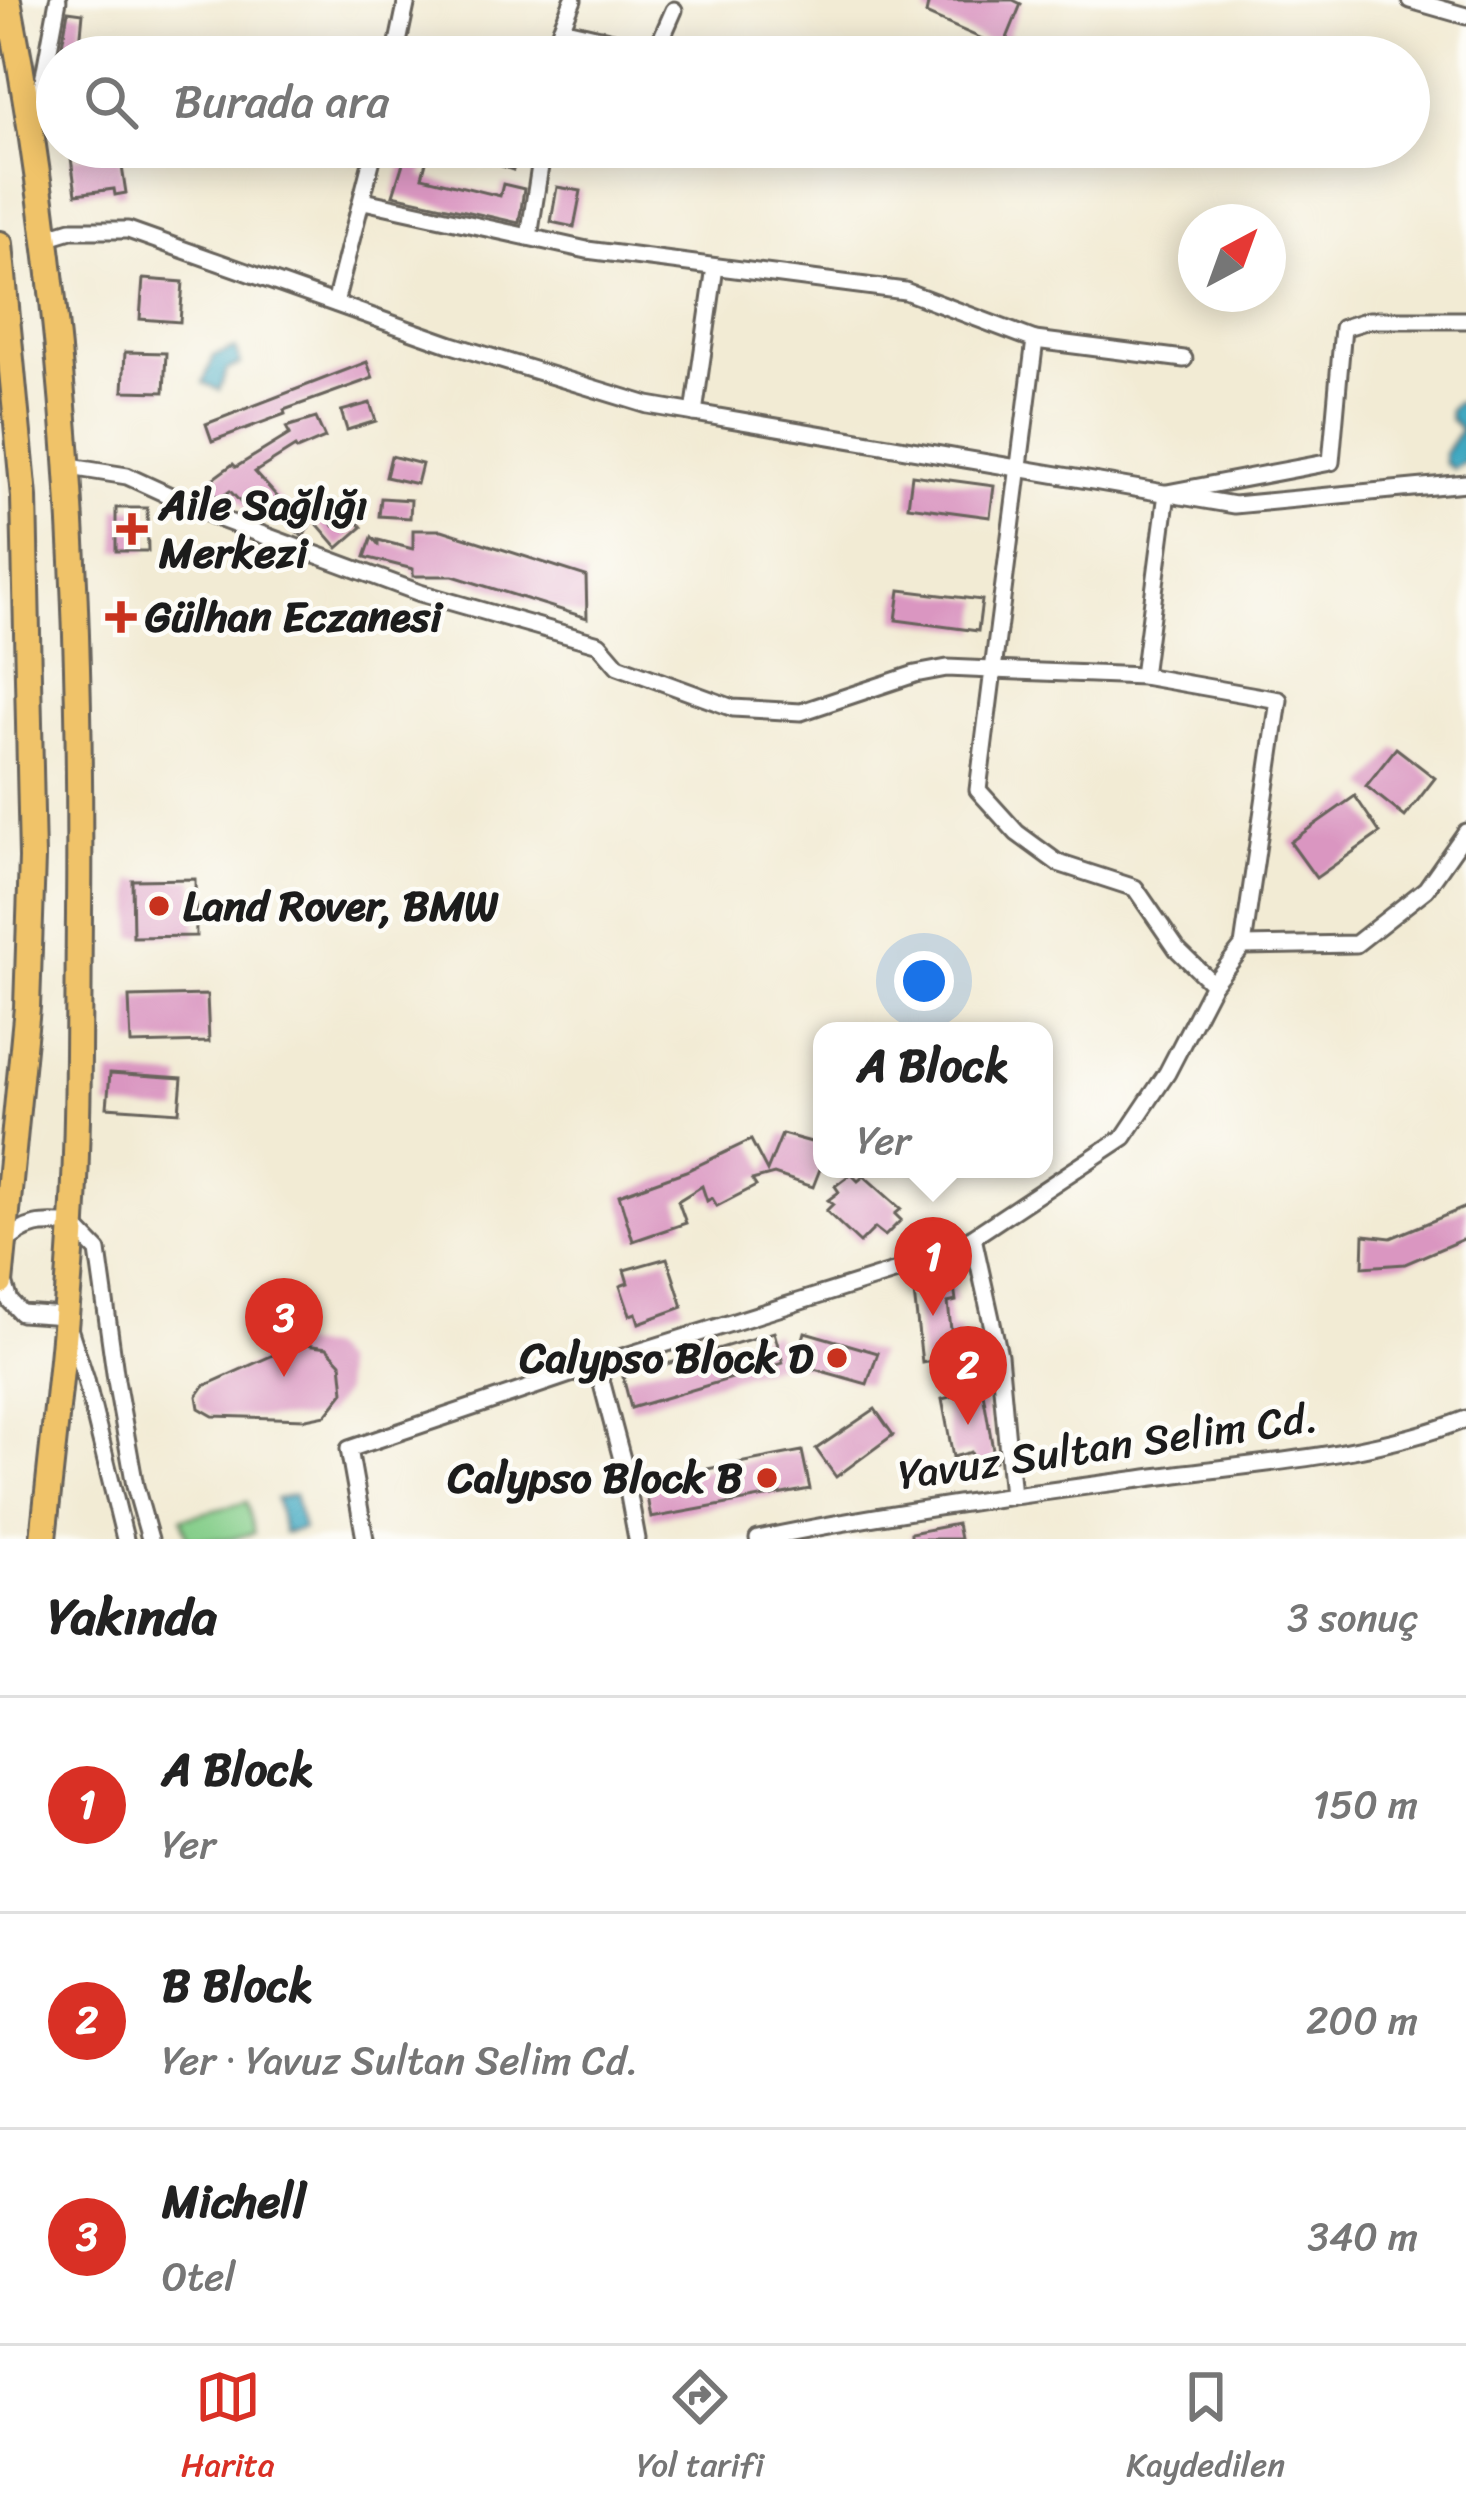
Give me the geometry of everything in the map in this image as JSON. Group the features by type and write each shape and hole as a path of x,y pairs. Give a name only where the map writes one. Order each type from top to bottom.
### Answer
{"highway":[{"path":"8,0 34,94 36,120"},
{"path":"40,168 70,466 79,646 81,1054 73,1225 43,1539"},
{"path":"0,244 26,519 32,858 27,1007 0,1283"}],"street":[{"path":"49,36 58,0"},
{"path":"399,36 407,0"},
{"path":"560,36 573,0"},
{"path":"1410,0 1466,16"},
{"path":"663,36 674,10"},
{"path":"561,28 594,36"},
{"path":"34,94 36,86"},
{"path":"335,303 371,168"},
{"path":"530,237 540,168"},
{"path":"364,200 587,250 905,291 1035,340 1184,359"},
{"path":"45,238 71,230 128,230 452,344 626,398 1016,468 1234,505 1466,483"},
{"path":"694,412 716,266"},
{"path":"1167,494 1331,462 1342,328 1369,320 1466,320"},
{"path":"1035,340 978,790 1017,833 1058,863 1135,888 1177,949 1214,984"},
{"path":"70,466 127,476 223,520 420,593 599,644 617,666 733,708 801,712 946,668 1143,676 1279,700 1243,946 1214,984 1167,1073 1124,1137 932,1260 349,1449 365,1539"},
{"path":"1143,676 1167,494"},
{"path":"1243,946 1356,944 1426,889 1466,832"},
{"path":"4,1245 24,1226 43,1222 73,1225 98,1251 135,1486 150,1539"},
{"path":"973,1237 999,1355 1012,1496"},
{"path":"1,1273 10,1301 21,1312 65,1316 86,1380 125,1539"},
{"path":"597,1365 637,1539"},
{"name":"Yavuz Sultan Selim Cd.","path":"758,1539 866,1516 1299,1459 1435,1431 1466,1419"}],"green space":[{"path":"247,1502 254,1533 230,1539 188,1539 182,1518"}],"water":[{"path":"235,348 241,364 227,370 219,390 203,383 214,356"},
{"path":"1464,402 1466,462 1453,469 1445,463 1444,454 1460,430 1449,410"},
{"path":"294,1494 303,1529 284,1533 276,1499"}],"building":[{"path":"929,0 1013,0 1021,4 1008,36 976,36 926,14"},
{"path":"68,11 83,13 81,36 64,36"},
{"path":"72,168 122,168 126,193 115,195 114,189 76,194"},
{"path":"401,168 424,168 422,177 500,196 503,184 524,189 519,223 393,195"},
{"path":"557,187 581,191 574,227 551,222"},
{"path":"143,279 183,282 180,322 140,319"},
{"path":"125,352 166,353 164,392 123,391"},
{"path":"367,362 373,378 212,441 206,424"},
{"path":"370,403 376,421 347,430 341,411"},
{"path":"316,418 325,438 295,447 255,472 291,512 304,498 334,526 350,513 362,527 338,548 313,519 303,537 273,509 260,521 230,491 219,499 207,483 290,434 286,427"},
{"path":"391,456 422,464 417,484 386,477"},
{"path":"912,475 994,486 990,517 908,506"},
{"path":"381,498 411,500 410,518 379,516"},
{"name":"Aile Sağlığı Merkezi","path":"116,508 147,508 148,551 116,551"},
{"path":"413,530 442,530 586,576 587,618 453,576 413,576 413,569 365,557 372,537 378,544 378,540 413,549"},
{"path":"900,590 982,600 978,631 896,620"},
{"path":"1396,748 1435,778 1405,817 1366,786"},
{"path":"1355,796 1380,833 1316,878 1290,842"},
{"path":"195,879 196,936 133,937 132,880"},
{"path":"207,995 209,1042 131,1044 129,997"},
{"path":"110,1073 182,1078 179,1112 107,1107"},
{"path":"782,1134 813,1143 813,1187 774,1174 752,1180 756,1186 717,1206 712,1198 707,1201 702,1186 678,1201 686,1223 633,1241 619,1195 686,1171 751,1140 767,1171"},
{"path":"846,1178 866,1178 901,1209 895,1214 901,1220 885,1236 875,1228 860,1243 826,1211 833,1204 828,1200 839,1192 835,1186"},
{"path":"1466,1207 1466,1238 1405,1264 1363,1267 1364,1235 1391,1238"},
{"path":"667,1258 683,1307 639,1323 636,1313 630,1315 620,1286 628,1283 624,1270"},
{"path":"952,1271 956,1301 948,1303 951,1330 959,1328 963,1354 922,1363 913,1284"},
{"path":"774,1332 783,1363 631,1408 623,1377"},
{"name":"Calypso Block D","path":"805,1332 878,1353 867,1384 796,1364"},
{"path":"298,1344 327,1348 341,1363 344,1392 326,1415 306,1419 213,1416 199,1408 197,1396 204,1386"},
{"path":"981,1381 995,1461 975,1467 971,1452 953,1457 942,1399 962,1394 959,1386"},
{"path":"875,1409 893,1435 836,1477 816,1449"},
{"path":"802,1451 810,1489 651,1518 644,1481"},
{"path":"957,1524 960,1539 911,1539 911,1533"}],"place":[{"name":"Aile Sağlığı Merkezi","path":"132,529"},
{"name":"Gülhan Eczanesi","path":"121,617"},
{"name":"Land Rover, BMW","path":"159,906"},
{"name":"A Block","path":"933,1316"},
{"name":"Calypso Block D","path":"837,1358"},
{"name":"Michell","path":"284,1377"},
{"name":"B Block","path":"968,1425"},
{"name":"Calypso Block B","path":"767,1478"}]}
